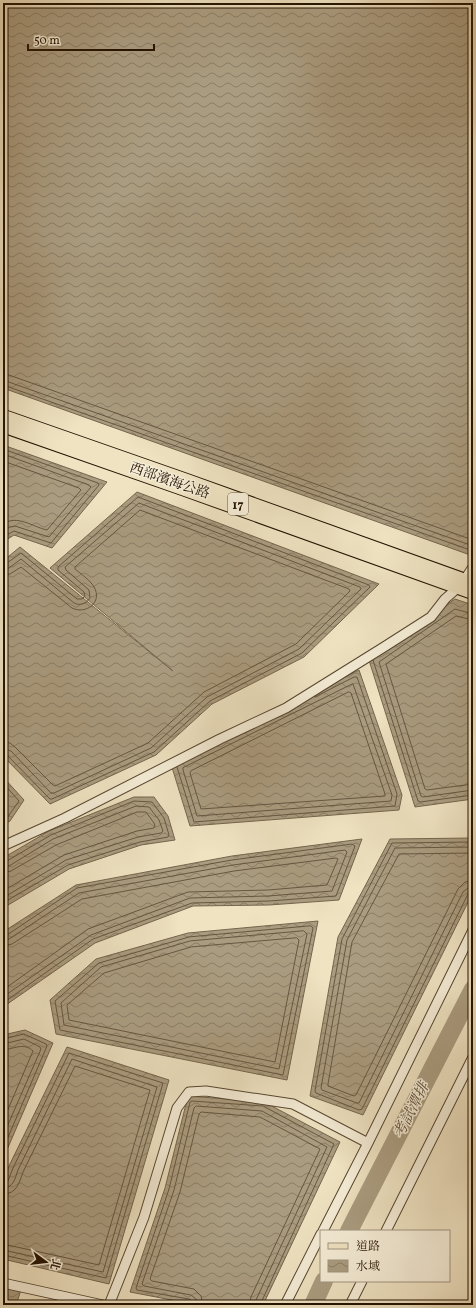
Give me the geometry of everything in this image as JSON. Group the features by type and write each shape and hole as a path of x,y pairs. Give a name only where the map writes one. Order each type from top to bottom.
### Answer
{"main road":[{"name":"西部濱海公路","path":"3,421 193,487 470,579"}],"lane":[{"path":"3,846 65,818 220,739 286,708 384,648 430,617 445,600 470,579"},
{"path":"324,1230 473,930"},
{"path":"386,1230 473,1057"},
{"path":"109,1305 144,1217 177,1108 189,1092 206,1091 293,1104 368,1143"},
{"path":"285,1305 320,1236"},
{"path":"350,1305 362,1282"},
{"path":"3,1283 103,1305"}],"water":[{"path":"3,3 473,3 473,556 3,388"},
{"path":"3,445 107,482 52,548 14,535 3,542"},
{"path":"137,492 379,584 304,657 212,704 156,755 50,804 3,756 3,561 20,547 173,671 50,568"},
{"path":"455,599 473,605 473,799 415,807 368,657"},
{"path":"359,670 402,795 399,810 190,826 171,764"},
{"path":"3,777 24,800 10,821 3,825"},
{"path":"134,797 154,797 168,816 175,840 141,845 69,869 3,908 3,858 49,831"},
{"path":"473,838 473,892 363,1115 310,1096 338,937 390,839"},
{"path":"362,839 339,900 269,905 193,906 95,943 3,1007 3,932 76,885 232,856"},
{"path":"318,921 287,1080 56,1034 50,1000 96,959 188,933"},
{"path":"25,1030 53,1043 3,1159 3,1035"},
{"path":"67,1047 169,1080 109,1284 3,1259 3,1184 9,1166"},
{"path":"188,1096 264,1102 340,1142 263,1305 198,1305 130,1292 165,1188"},
{"path":"3,1280 23,1284 16,1305 3,1305"}],"waterway":[{"name":"考試潭排","path":"350,1230 473,989"},
{"name":"考試潭排","path":"313,1305 324,1282"}]}
